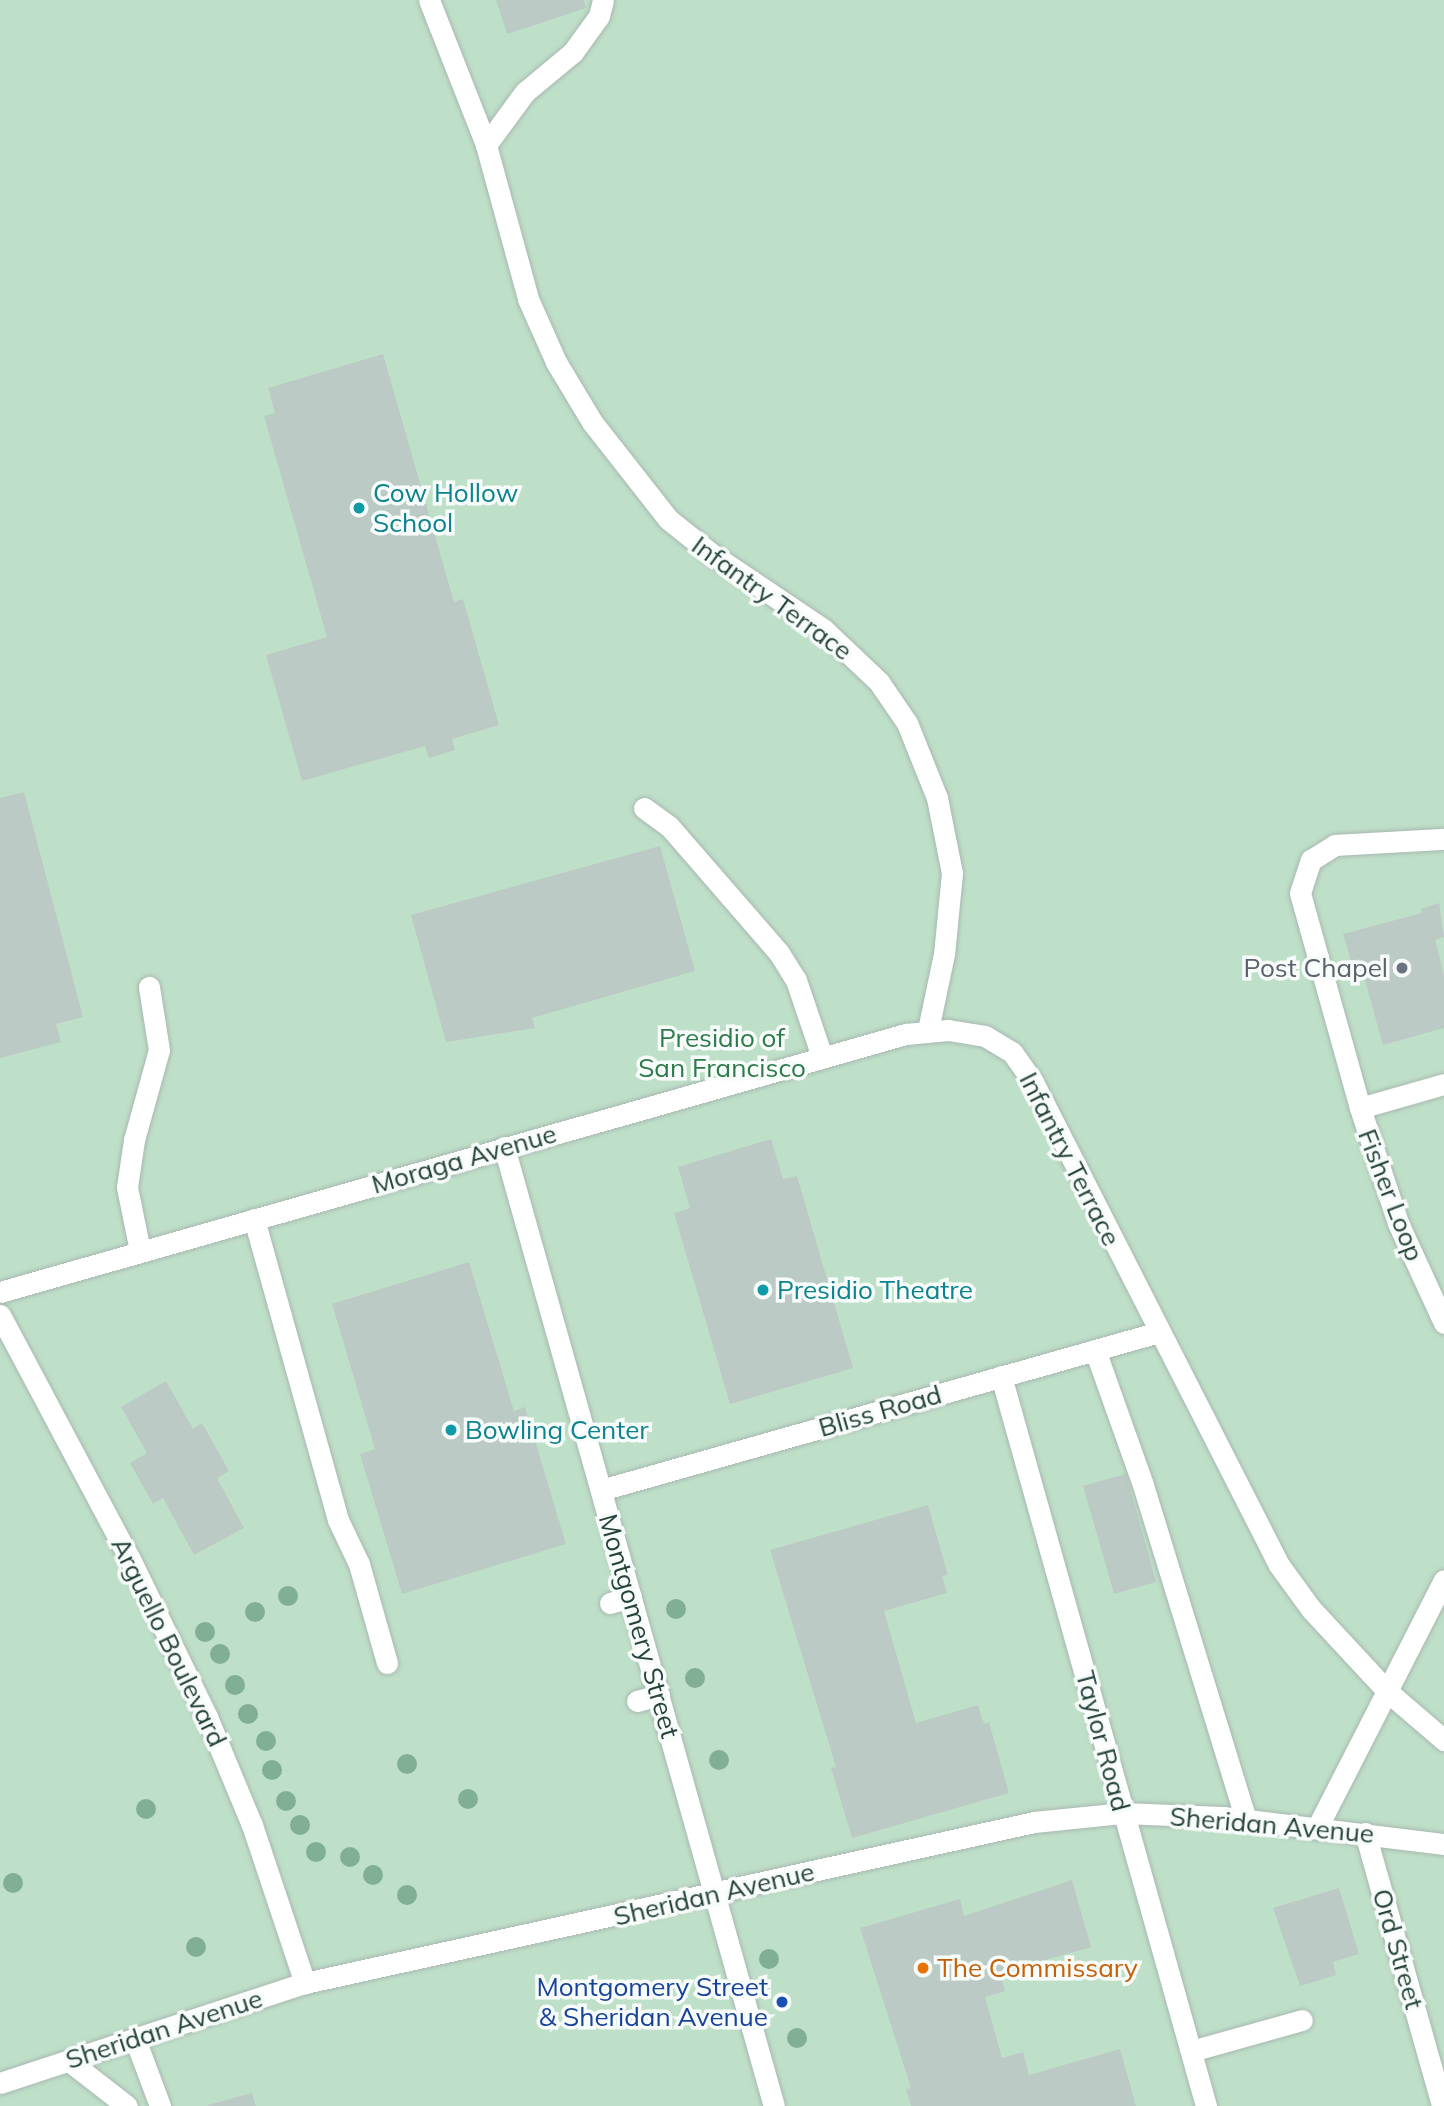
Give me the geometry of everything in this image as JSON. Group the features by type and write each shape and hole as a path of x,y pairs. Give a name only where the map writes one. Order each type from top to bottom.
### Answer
{"street":[{"name":"Infantry Terrace","path":"429,0 486,145 514,257 541,333 610,449 649,499 691,539 850,652 879,682 907,723 937,797 952,873 944,954 928,1030 985,1036 1006,1047 1022,1065 1279,1565 1311,1609 1388,1692 1444,1740"},
{"path":"486,145 525,92 573,52 599,16 603,0"},
{"path":"644,808 669,826 779,953 796,980 822,1057"},
{"path":"1360,1108 1300,893 1311,860 1335,845 1444,839"},
{"path":"140,1251 127,1187 134,1140 159,1050 149,986"},
{"name":"Moraga Avenue","path":"0,1292 822,1057 928,1030"},
{"name":"Fisher Loop","path":"1444,1084 1360,1108 1398,1223 1444,1324"},
{"name":"Montgomery Street","path":"504,1147 774,2106"},
{"path":"254,1219 338,1520 359,1564 387,1663"},
{"name":"Arguello Boulevard","path":"0,1315 130,1559 212,1728 266,1863 305,1983"},
{"name":"Bliss Road","path":"601,1490 1159,1332"},
{"path":"1095,1350 1143,1485 1246,1819"},
{"name":"Taylor Road","path":"1001,1376 1206,2106"},
{"path":"1318,1826 1444,1580"},
{"path":"610,1603 631,1597"},
{"path":"637,1701 659,1695"},
{"name":"Sheridan Avenue","path":"0,2083 305,1983 1034,1822 1122,1813 1246,1819 1444,1844"},
{"name":"Ord Street","path":"1365,1833 1443,2106"},
{"path":"1191,2051 1302,2020"},
{"path":"135,2039 160,2106"},
{"path":"69,2061 127,2106"}],"green space":[{"name":"Presidio of San Francisco","path":"0,0 1444,0 1444,2106 0,2106"}],"building":[{"path":"496,0 584,0 586,8 507,34"},
{"name":"Cow Hollow School","path":"383,354 454,602 463,599 499,725 452,739 455,750 429,758 425,746 302,781 266,655 327,637 264,416 275,413 268,388"},
{"path":"24,792 83,1017 56,1024 61,1042 0,1058 0,798"},
{"path":"660,846 695,971 532,1018 535,1028 446,1042 411,915"},
{"name":"Post Chapel","path":"1439,903 1444,937 1435,940 1444,975 1444,1028 1383,1045 1359,959 1351,961 1343,934 1422,913 1421,909"},
{"name":"Presidio Theatre","path":"771,1139 783,1179 797,1176 853,1368 730,1404 674,1213 690,1208 678,1167"},
{"name":"Bowling Center","path":"469,1262 514,1411 525,1407 566,1544 402,1594 360,1454 375,1449 332,1304"},
{"path":"166,1381 193,1429 202,1423 229,1471 217,1478 244,1528 194,1555 163,1498 153,1504 130,1463 147,1453 121,1407"},
{"path":"1126,1474 1156,1582 1114,1594 1083,1486"},
{"path":"928,1505 948,1575 942,1576 947,1593 884,1611 916,1723 978,1705 984,1724 989,1722 1009,1793 852,1838 831,1768 836,1767 770,1550"},
{"path":"1072,1880 1091,1947 1000,1973 1005,1991 985,1997 1002,2058 1023,2052 1029,2075 1120,2049 1136,2106 911,2106 906,2089 911,2088 860,1928 960,1899 964,1916"},
{"path":"1339,1888 1359,1954 1333,1962 1336,1975 1300,1986 1273,1908"},
{"path":"252,2093 256,2106 208,2106 208,2105"}],"place":[{"name":"Cow Hollow School","path":"359,508"},
{"name":"Post Chapel","path":"1402,968"},
{"name":"Presidio Theatre","path":"763,1290"},
{"name":"Bowling Center","path":"451,1430"},
{"name":"The Commissary","path":"923,1968"},
{"name":"Montgomery Street & Sheridan Avenue","path":"782,2002"}]}
